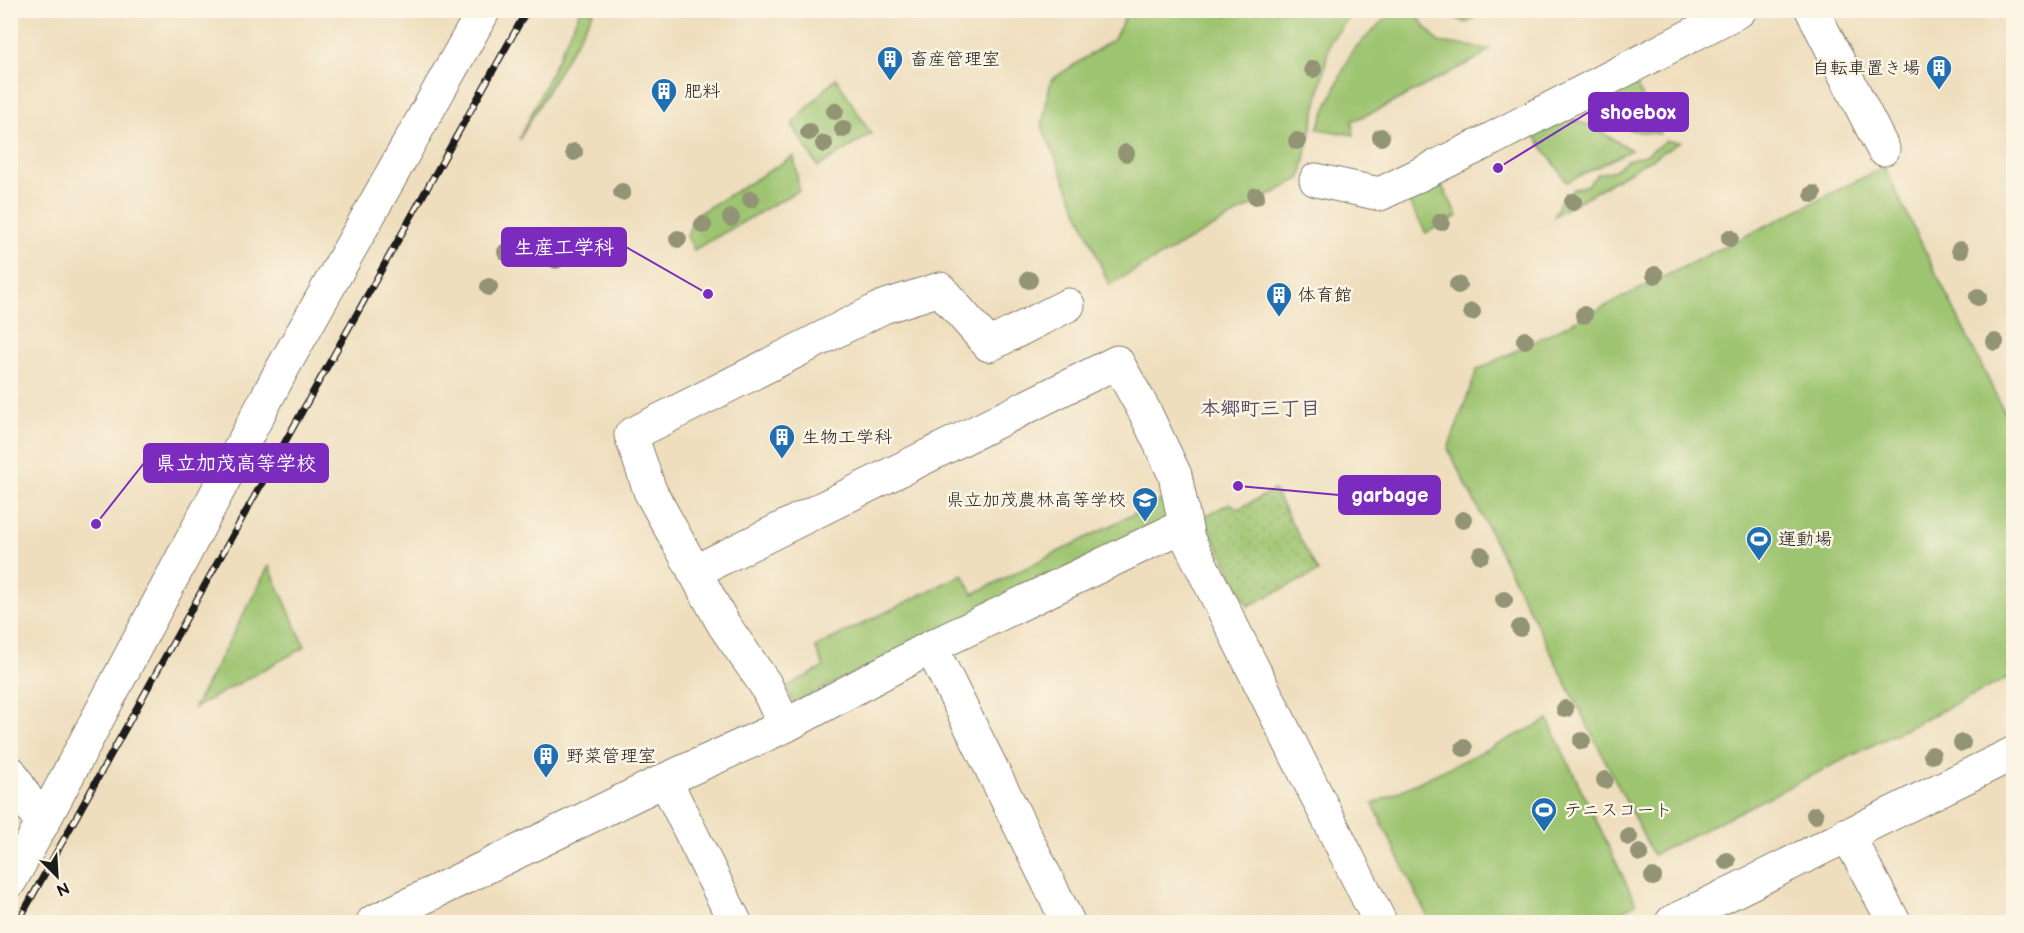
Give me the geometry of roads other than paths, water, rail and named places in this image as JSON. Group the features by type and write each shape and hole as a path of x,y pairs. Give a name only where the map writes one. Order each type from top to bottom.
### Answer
{"street":[{"path":"10,881 280,373 484,10"},
{"path":"1316,180 1380,194 1492,139 1740,10"},
{"path":"1812,10 1883,148"},
{"path":"786,726 765,684 724,625 650,491 631,435 883,306 940,289 989,345 1068,305"},
{"path":"694,572 1117,362 1145,412 1175,475 1188,539 1380,922"},
{"path":"374,922 665,780 786,726 931,647 1185,525"},
{"path":"931,647 1068,922"},
{"path":"1672,922 2013,753"},
{"path":"10,772 42,824"},
{"path":"665,780 735,922"},
{"path":"1847,834 1894,922"}],"railway":[{"path":"18,922 527,10"}],"place":[{"name":"畜産管理室","path":"890,82"},
{"name":"自転車置き場","path":"1939,91"},
{"name":"肥料","path":"664,114"},
{"name":"shoebox","path":"1498,168"},
{"name":"生産工学科","path":"708,294"},
{"name":"体育館","path":"1279,318"},
{"name":"生物工学科","path":"782,460"},
{"name":"garbage","path":"1238,486"},
{"name":"県立加茂農林高等学校","path":"1145,523"},
{"name":"県立加茂高等学校","path":"96,524"},
{"name":"運動場","path":"1759,562"},
{"name":"野菜管理室","path":"546,779"},
{"name":"テニスコート","path":"1544,833"}],"district":[{"name":"本郷町三丁目","path":"1260,408"}]}
